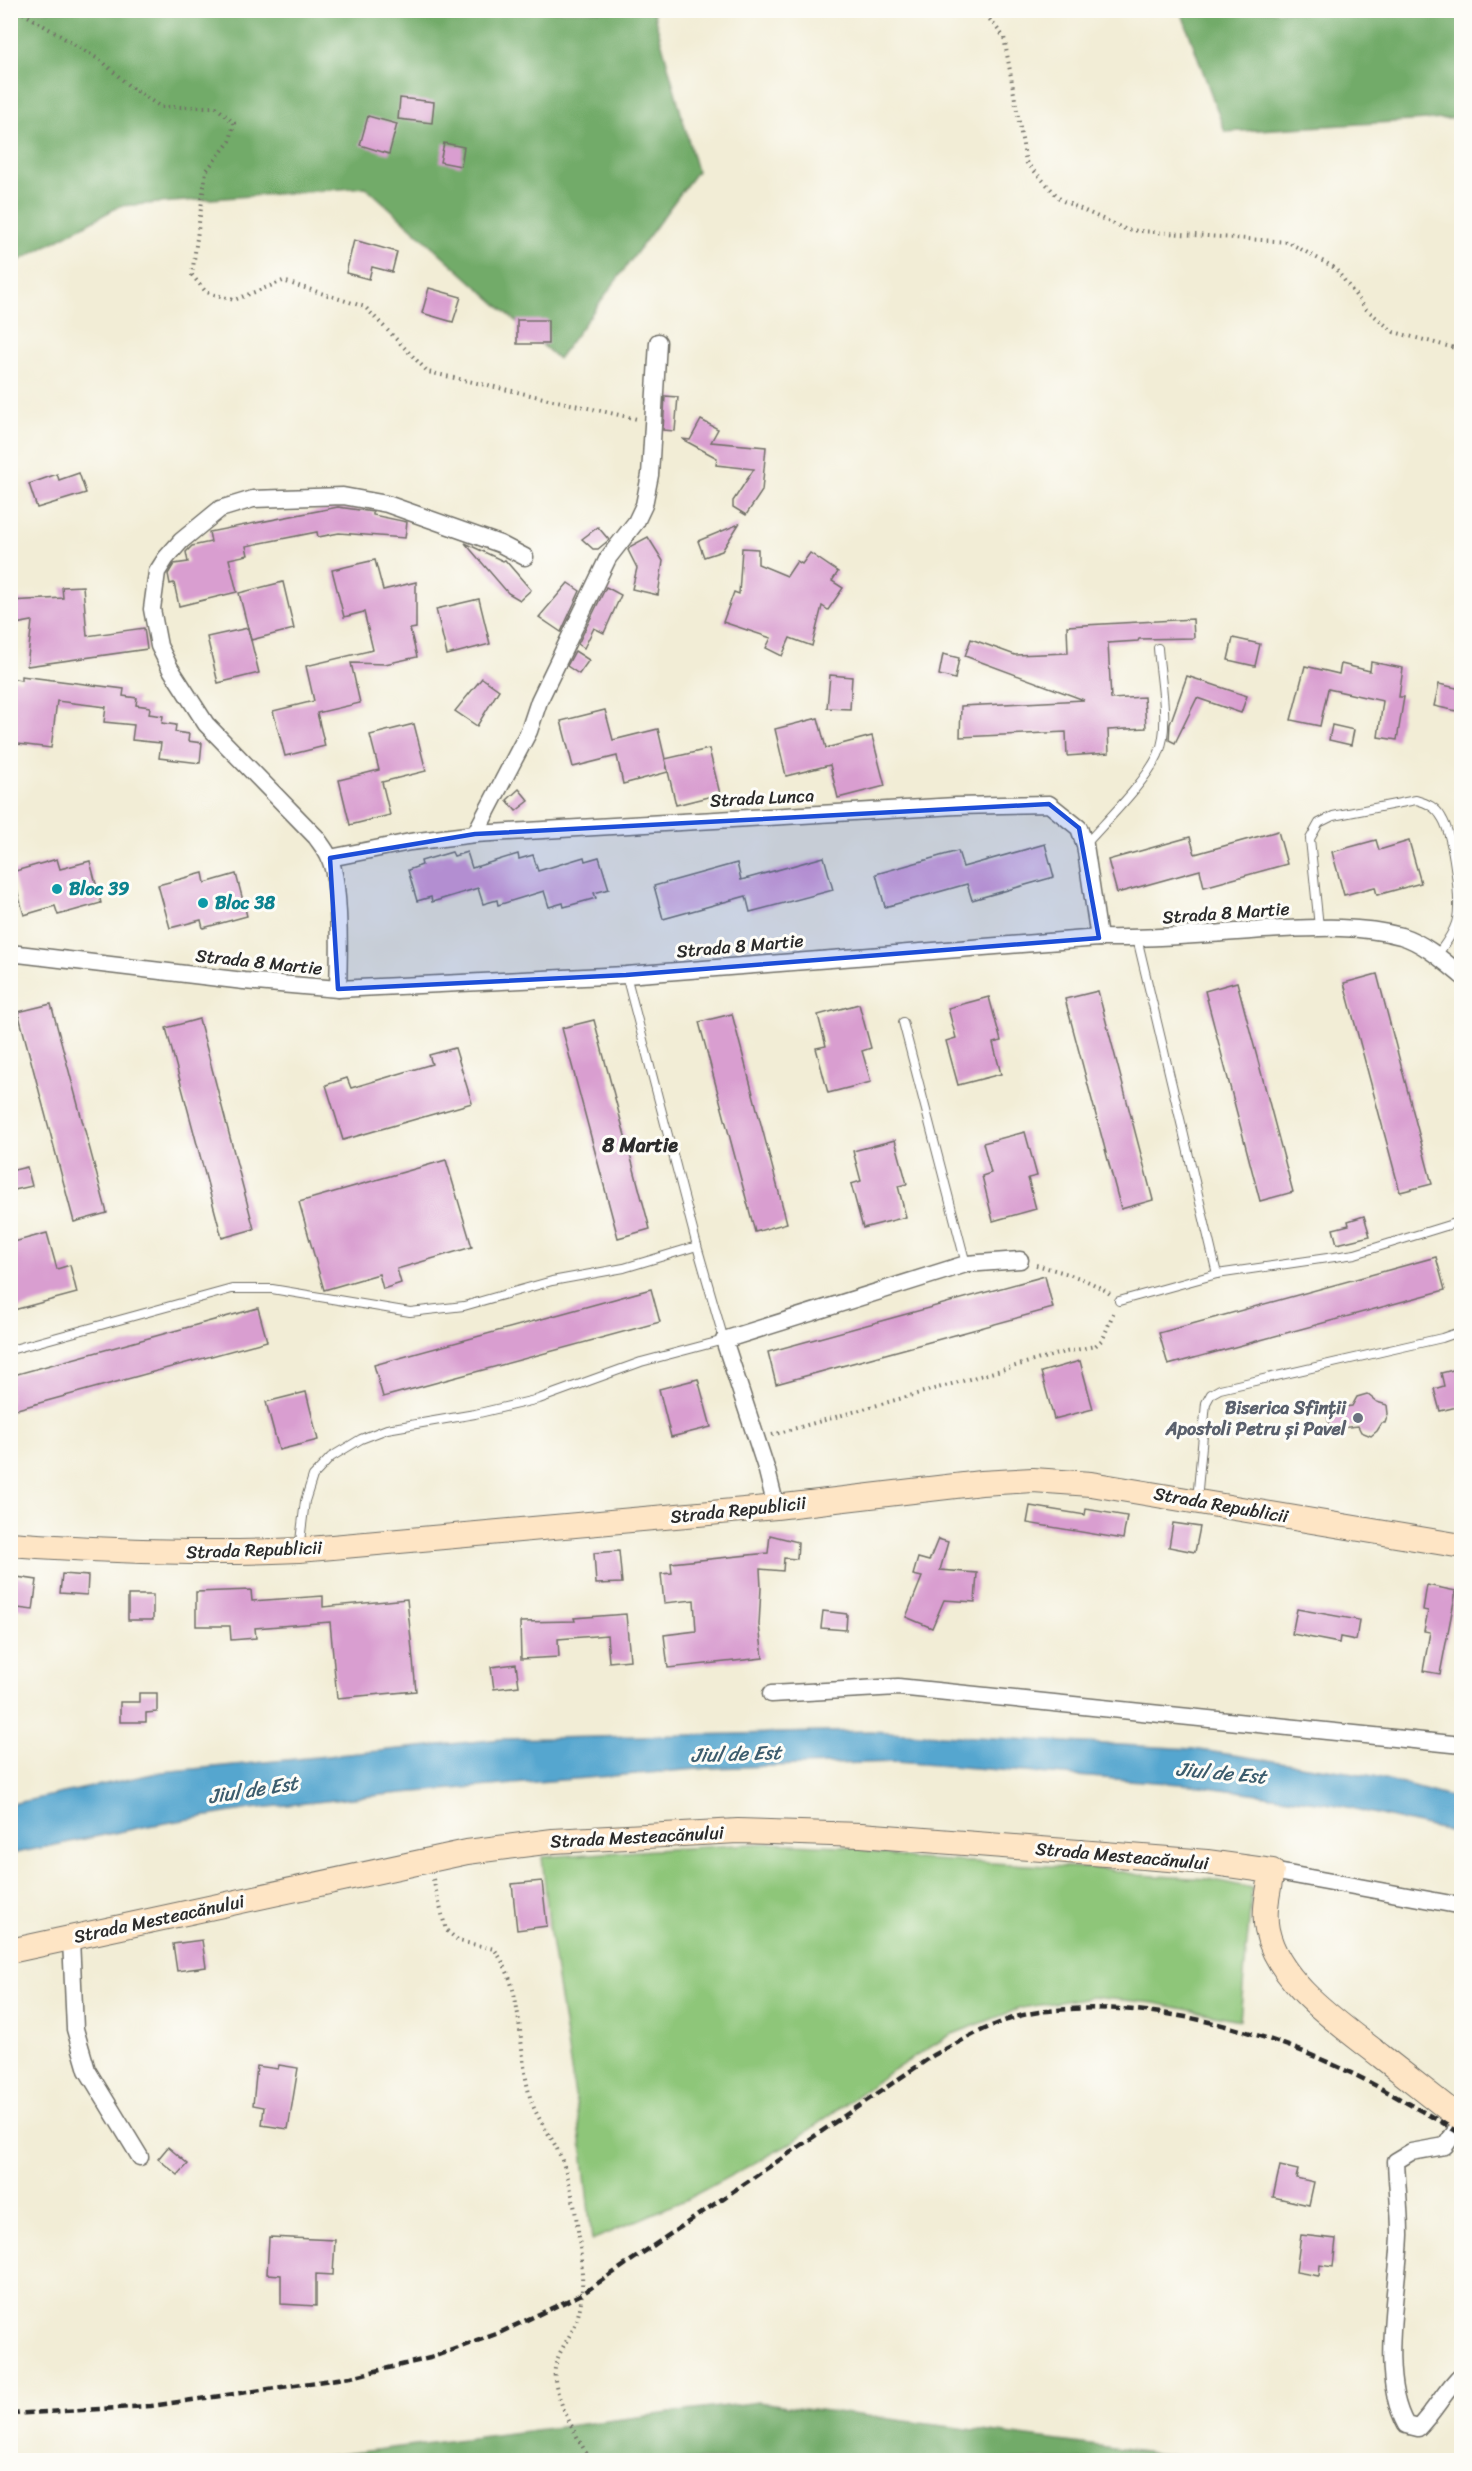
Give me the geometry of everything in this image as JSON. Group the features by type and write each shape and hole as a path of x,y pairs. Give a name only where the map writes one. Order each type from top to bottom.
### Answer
{"street":[{"path":"475,834 529,731 539,701 608,558 636,522 644,505 650,476 658,342"},
{"path":"338,989 335,884 330,858 316,837 206,723 170,668 154,629 152,609 157,572 181,541 220,509 253,499 342,496 387,504 500,544 525,557"},
{"name":"Strada Lunca","path":"330,858 410,842 475,834 956,806 1049,804 1079,828 1085,845 1100,938"},
{"name":"Strada 8 Martie","path":"10,953 244,981 338,989 626,975 1100,938 1137,938 1319,927 1373,930 1403,937 1437,954 1461,976"},
{"path":"776,1507 757,1439 724,1340 966,1264 1020,1260"},
{"name":"Strada Republicii","path":"10,1544 119,1552 238,1553 299,1550 776,1507 1033,1479 1091,1484 1197,1500 1461,1546"},
{"path":"771,1694 898,1687 1461,1745"},
{"name":"Strada Mesteacănului","path":"10,1951 467,1852 553,1841 738,1831 861,1835 1195,1861 1272,1870"},
{"path":"1461,1906 1272,1870 1267,1906 1267,1929 1277,1959 1299,1986 1329,2015 1461,2121 1445,2146 1411,2152 1396,2161 1400,2234 1391,2349 1393,2384 1399,2412 1407,2425 1418,2428 1436,2408 1448,2387 1461,2374"},
{"path":"71,1939 75,2029 87,2070 140,2157"}],"lane":[{"path":"1085,845 1145,775 1159,753 1164,715 1158,648"},
{"path":"1319,927 1310,839 1319,823 1333,816 1416,800 1429,804 1443,818 1456,858 1457,920 1451,938 1437,954"},
{"path":"1137,938 1217,1274"},
{"path":"299,1550 305,1501 313,1476 331,1457 361,1439 387,1429 475,1414 539,1399 641,1362 724,1340 626,975"},
{"path":"903,1023 966,1264"},
{"path":"1119,1301 1217,1274 1355,1254 1461,1221"},
{"path":"10,1350 232,1289 272,1289 410,1312 464,1306 552,1281 624,1268 697,1246"},
{"path":"1197,1500 1206,1403 1211,1394 1220,1389 1442,1338 1461,1331"}],"path":[{"path":"18,10 103,62 129,86 162,107 216,107 234,123 230,141 206,171 192,275 206,292 234,300 283,281 365,307 428,372 653,422"},
{"path":"982,10 1004,37 1026,162 1061,200 1127,230 1288,242 1335,268 1366,309 1394,332 1461,350"},
{"path":"757,1439 1061,1353 1095,1346 1103,1339 1109,1320 1119,1301 1100,1287 1082,1279 1020,1260"},
{"path":"428,1860 446,1930 459,1941 494,1948 506,1965 535,2114 559,2153 567,2177 580,2243 582,2294 575,2325 555,2368 555,2387 590,2460"}],"highlighted area":[{"path":"1049,804 1079,828 1099,938 626,975 338,989 330,858 475,834"}],"green space":[{"path":"11,11 653,11 697,171 558,359 366,187 120,206 11,265"},
{"path":"1181,11 1461,11 1461,118 1225,132"},
{"path":"768,1843 844,1846 912,1859 1107,1869 1139,1875 1209,1879 1252,1888 1240,2020 1154,2003 1091,1997 1021,2008 950,2035 887,2074 788,2145 687,2199 592,2240 579,2122 550,1933 542,1857"},
{"path":"758,2402 1206,2460 296,2460"}],"water":[{"name":"Jiul de Est","path":"870,1731 1193,1749 1374,1776 1461,1800 1461,1834 1338,1805 1193,1785 896,1762 710,1768 391,1794 250,1809 148,1826 11,1854 11,1804 162,1772 502,1739"}],"building":[{"path":"400,98 434,102 432,123 398,119"},
{"path":"368,116 397,124 389,154 360,145"},
{"path":"444,143 464,147 461,166 440,162"},
{"path":"354,240 397,252 392,272 372,267 369,279 346,273"},
{"path":"429,288 461,297 453,322 422,313"},
{"path":"517,320 548,320 548,344 517,344"},
{"path":"665,396 678,397 675,431 663,430"},
{"path":"701,420 718,429 711,442 766,447 762,491 746,515 733,507 733,501 754,469 716,465 717,458 682,439 690,440"},
{"path":"79,473 86,493 37,508 29,484 57,474 59,480"},
{"path":"338,507 373,512 373,515 407,522 405,538 339,533 318,537 317,532 246,546 248,555 229,559 237,592 179,606 174,583 170,584 168,574 174,564 188,562 186,552 192,546 211,542 209,532"},
{"path":"739,524 722,551 704,557 698,541"},
{"path":"598,527 609,540 598,549 593,549 582,539"},
{"path":"648,537 663,561 658,595 632,589 637,568 628,550"},
{"path":"465,543 505,560 531,590 520,600 508,593"},
{"path":"742,548 758,549 758,564 787,576 797,561 802,564 810,553 838,572 832,581 843,588 828,610 822,606 812,646 790,638 782,656 766,648 771,638 723,622 734,592 739,594"},
{"path":"375,560 383,590 416,582 416,628 410,629 417,657 385,664 351,663 360,703 317,713 325,746 285,756 273,711 314,701 306,666 373,650 364,612 344,617 332,570"},
{"path":"283,582 294,629 251,640 239,593"},
{"path":"568,583 580,591 561,632 539,617"},
{"path":"83,586 87,636 144,628 147,649 27,666 32,621 10,625 10,601 63,598 62,587"},
{"path":"606,587 621,595 604,633 594,628 584,648 578,644"},
{"path":"479,599 490,644 447,655 436,609"},
{"path":"1193,619 1194,638 1139,639 1138,641 1108,643 1111,699 1144,697 1146,728 1108,730 1109,753 1067,756 1066,732 960,737 961,706 1084,700 965,656 971,639 1015,655 1068,653 1067,626"},
{"path":"248,628 259,673 218,683 207,637"},
{"path":"1233,638 1260,644 1255,666 1228,660"},
{"path":"575,651 589,660 579,674 567,666"},
{"path":"943,654 959,658 955,679 939,675"},
{"path":"1371,662 1403,668 1399,697 1404,697 1397,740 1378,737 1383,701 1328,689 1320,726 1291,720 1305,666 1339,674 1341,664 1370,671"},
{"path":"830,675 852,677 850,709 827,708"},
{"path":"21,676 124,689 123,696 137,698 136,705 150,707 149,714 163,716 162,723 176,725 175,732 189,734 188,741 202,743 200,763 159,758 161,743 132,740 134,725 104,722 106,707 57,701 51,748 10,743 10,678 21,680"},
{"path":"1187,676 1247,696 1241,713 1197,698 1175,743 1169,740 1170,724"},
{"path":"482,678 499,690 477,726 455,711"},
{"path":"1439,684 1461,689 1461,712 1434,706"},
{"path":"605,710 613,740 658,729 668,772 623,784 617,756 573,767 561,721"},
{"path":"818,718 826,748 872,736 885,786 838,798 830,765 786,776 775,729"},
{"path":"414,724 426,771 382,782 390,815 350,825 339,780 379,770 370,735"},
{"path":"1332,725 1354,730 1351,745 1329,740"},
{"path":"709,749 720,794 676,805 665,759"},
{"path":"519,789 529,801 516,811 507,800"},
{"path":"1278,831 1287,864 1204,887 1200,870 1117,893 1108,860 1190,837 1195,854"},
{"path":"1376,840 1379,850 1409,841 1421,883 1377,895 1375,887 1344,895 1332,852"},
{"path":"1045,844 1054,877 972,900 967,884 885,907 876,874 958,851 963,867"},
{"path":"452,852 454,856 467,852 472,868 518,854 519,859 533,855 538,871 584,857 585,861 599,857 609,889 594,893 596,898 564,907 563,903 549,907 544,891 498,905 497,900 483,904 478,888 432,902 431,897 417,901 408,870 422,865 421,861"},
{"path":"824,857 833,890 750,912 746,896 663,919 654,886 737,863 741,880"},
{"name":"Bloc 39","path":"57,859 60,869 90,861 101,903 58,915 55,906 24,915 12,872"},
{"name":"Bloc 38","path":"203,873 205,883 236,874 247,916 203,928 201,920 170,928 158,885"},
{"path":"1377,974 1432,1184 1400,1192 1344,983"},
{"path":"1237,982 1293,1192 1260,1201 1205,991"},
{"path":"1098,991 1153,1200 1121,1209 1065,999"},
{"path":"989,997 1001,1041 993,1043 1001,1074 958,1085 946,1041 956,1038 948,1008"},
{"path":"51,1004 107,1213 74,1222 18,1012"},
{"path":"859,1004 871,1048 862,1051 871,1082 828,1093 816,1048 826,1046 818,1015"},
{"path":"732,1014 787,1223 755,1232 699,1022"},
{"path":"199,1019 254,1229 222,1238 166,1028"},
{"path":"594,1020 650,1229 618,1238 562,1028"},
{"path":"455,1048 472,1103 343,1140 326,1085 347,1078 351,1088 432,1064 429,1055"},
{"path":"1025,1132 1037,1176 1028,1178 1036,1209 993,1221 982,1176 991,1173 983,1143"},
{"path":"895,1140 907,1184 898,1186 906,1217 863,1228 851,1184 861,1181 853,1151"},
{"path":"446,1160 472,1247 397,1269 401,1283 383,1289 379,1274 324,1290 299,1202"},
{"path":"27,1167 32,1186 10,1191 10,1171"},
{"path":"1364,1216 1370,1236 1337,1244 1333,1229 1349,1225 1348,1221"},
{"path":"47,1233 57,1269 70,1265 77,1293 10,1311 10,1243"},
{"path":"1436,1257 1445,1290 1168,1365 1159,1333"},
{"path":"1045,1276 1053,1308 776,1384 768,1352"},
{"path":"651,1289 660,1322 383,1397 374,1365"},
{"path":"258,1308 267,1341 10,1411 10,1376"},
{"path":"1080,1361 1093,1409 1054,1419 1041,1372"},
{"path":"1461,1368 1461,1406 1440,1411 1434,1389 1444,1386 1441,1373"},
{"path":"698,1379 711,1427 671,1437 659,1389"},
{"path":"306,1392 318,1440 279,1450 266,1402"},
{"name":"Biserica Sfinții Apostoli Petru și Pavel","path":"1367,1394 1377,1402 1387,1405 1388,1414 1385,1423 1382,1423 1377,1431 1371,1436 1361,1432 1358,1426 1330,1429 1326,1409 1352,1406 1357,1397"},
{"path":"1030,1506 1085,1515 1086,1509 1127,1516 1123,1539 1027,1523"},
{"path":"1173,1523 1200,1527 1195,1552 1169,1547"},
{"path":"770,1535 798,1542 797,1559 784,1558 783,1571 760,1569 759,1625 763,1658 668,1668 664,1635 696,1631 694,1600 664,1603 661,1574 672,1573 671,1563 768,1553"},
{"path":"938,1539 948,1542 940,1570 977,1573 975,1602 944,1600 932,1628 906,1617 922,1577 913,1575 918,1558 929,1561"},
{"path":"619,1551 622,1583 596,1584 594,1553"},
{"path":"62,1574 88,1576 87,1595 60,1593"},
{"path":"10,1576 37,1580 33,1610 10,1607"},
{"path":"1427,1585 1456,1591 1440,1674 1423,1671 1430,1632 1424,1631 1428,1611 1423,1610"},
{"path":"251,1590 252,1601 323,1596 323,1607 407,1599 416,1691 337,1698 330,1622 255,1628 256,1638 231,1640 230,1626 196,1626 196,1592"},
{"path":"128,1595 153,1595 153,1620 128,1620"},
{"path":"1297,1609 1359,1620 1356,1640 1340,1637 1339,1643 1292,1634"},
{"path":"823,1611 847,1614 846,1630 821,1628"},
{"path":"626,1614 630,1660 609,1662 607,1635 558,1639 559,1657 521,1659 520,1622 575,1621 574,1618"},
{"path":"516,1664 519,1686 494,1689 491,1667"},
{"path":"139,1693 157,1693 157,1712 146,1713 146,1722 120,1722 120,1702 139,1702"},
{"path":"542,1881 547,1926 517,1930 512,1884"},
{"path":"202,1940 206,1967 177,1971 173,1944"},
{"path":"279,2065 298,2068 288,2129 262,2125 264,2107 253,2105 257,2066 278,2069"},
{"path":"168,2147 188,2164 178,2175 158,2159"},
{"path":"1280,2166 1298,2170 1296,2178 1314,2182 1309,2205 1273,2197"},
{"path":"1301,2235 1336,2239 1333,2267 1320,2265 1319,2276 1296,2272"},
{"path":"269,2237 335,2240 333,2275 316,2274 316,2306 281,2304 281,2275 267,2274"}],"railway":[{"path":"10,2414 151,2406 351,2377 430,2358 499,2333 582,2294 934,2055 985,2029 1012,2018 1039,2012 1087,2008 1135,2010 1183,2016 1230,2027 1321,2059 1365,2080 1462,2135"}],"place":[{"name":"Bloc 39","path":"57,889"},
{"name":"Bloc 38","path":"203,903"},
{"name":"Biserica Sfinții Apostoli Petru și Pavel","path":"1358,1418"}],"district":[{"name":"8 Martie","path":"640,1145"}]}
